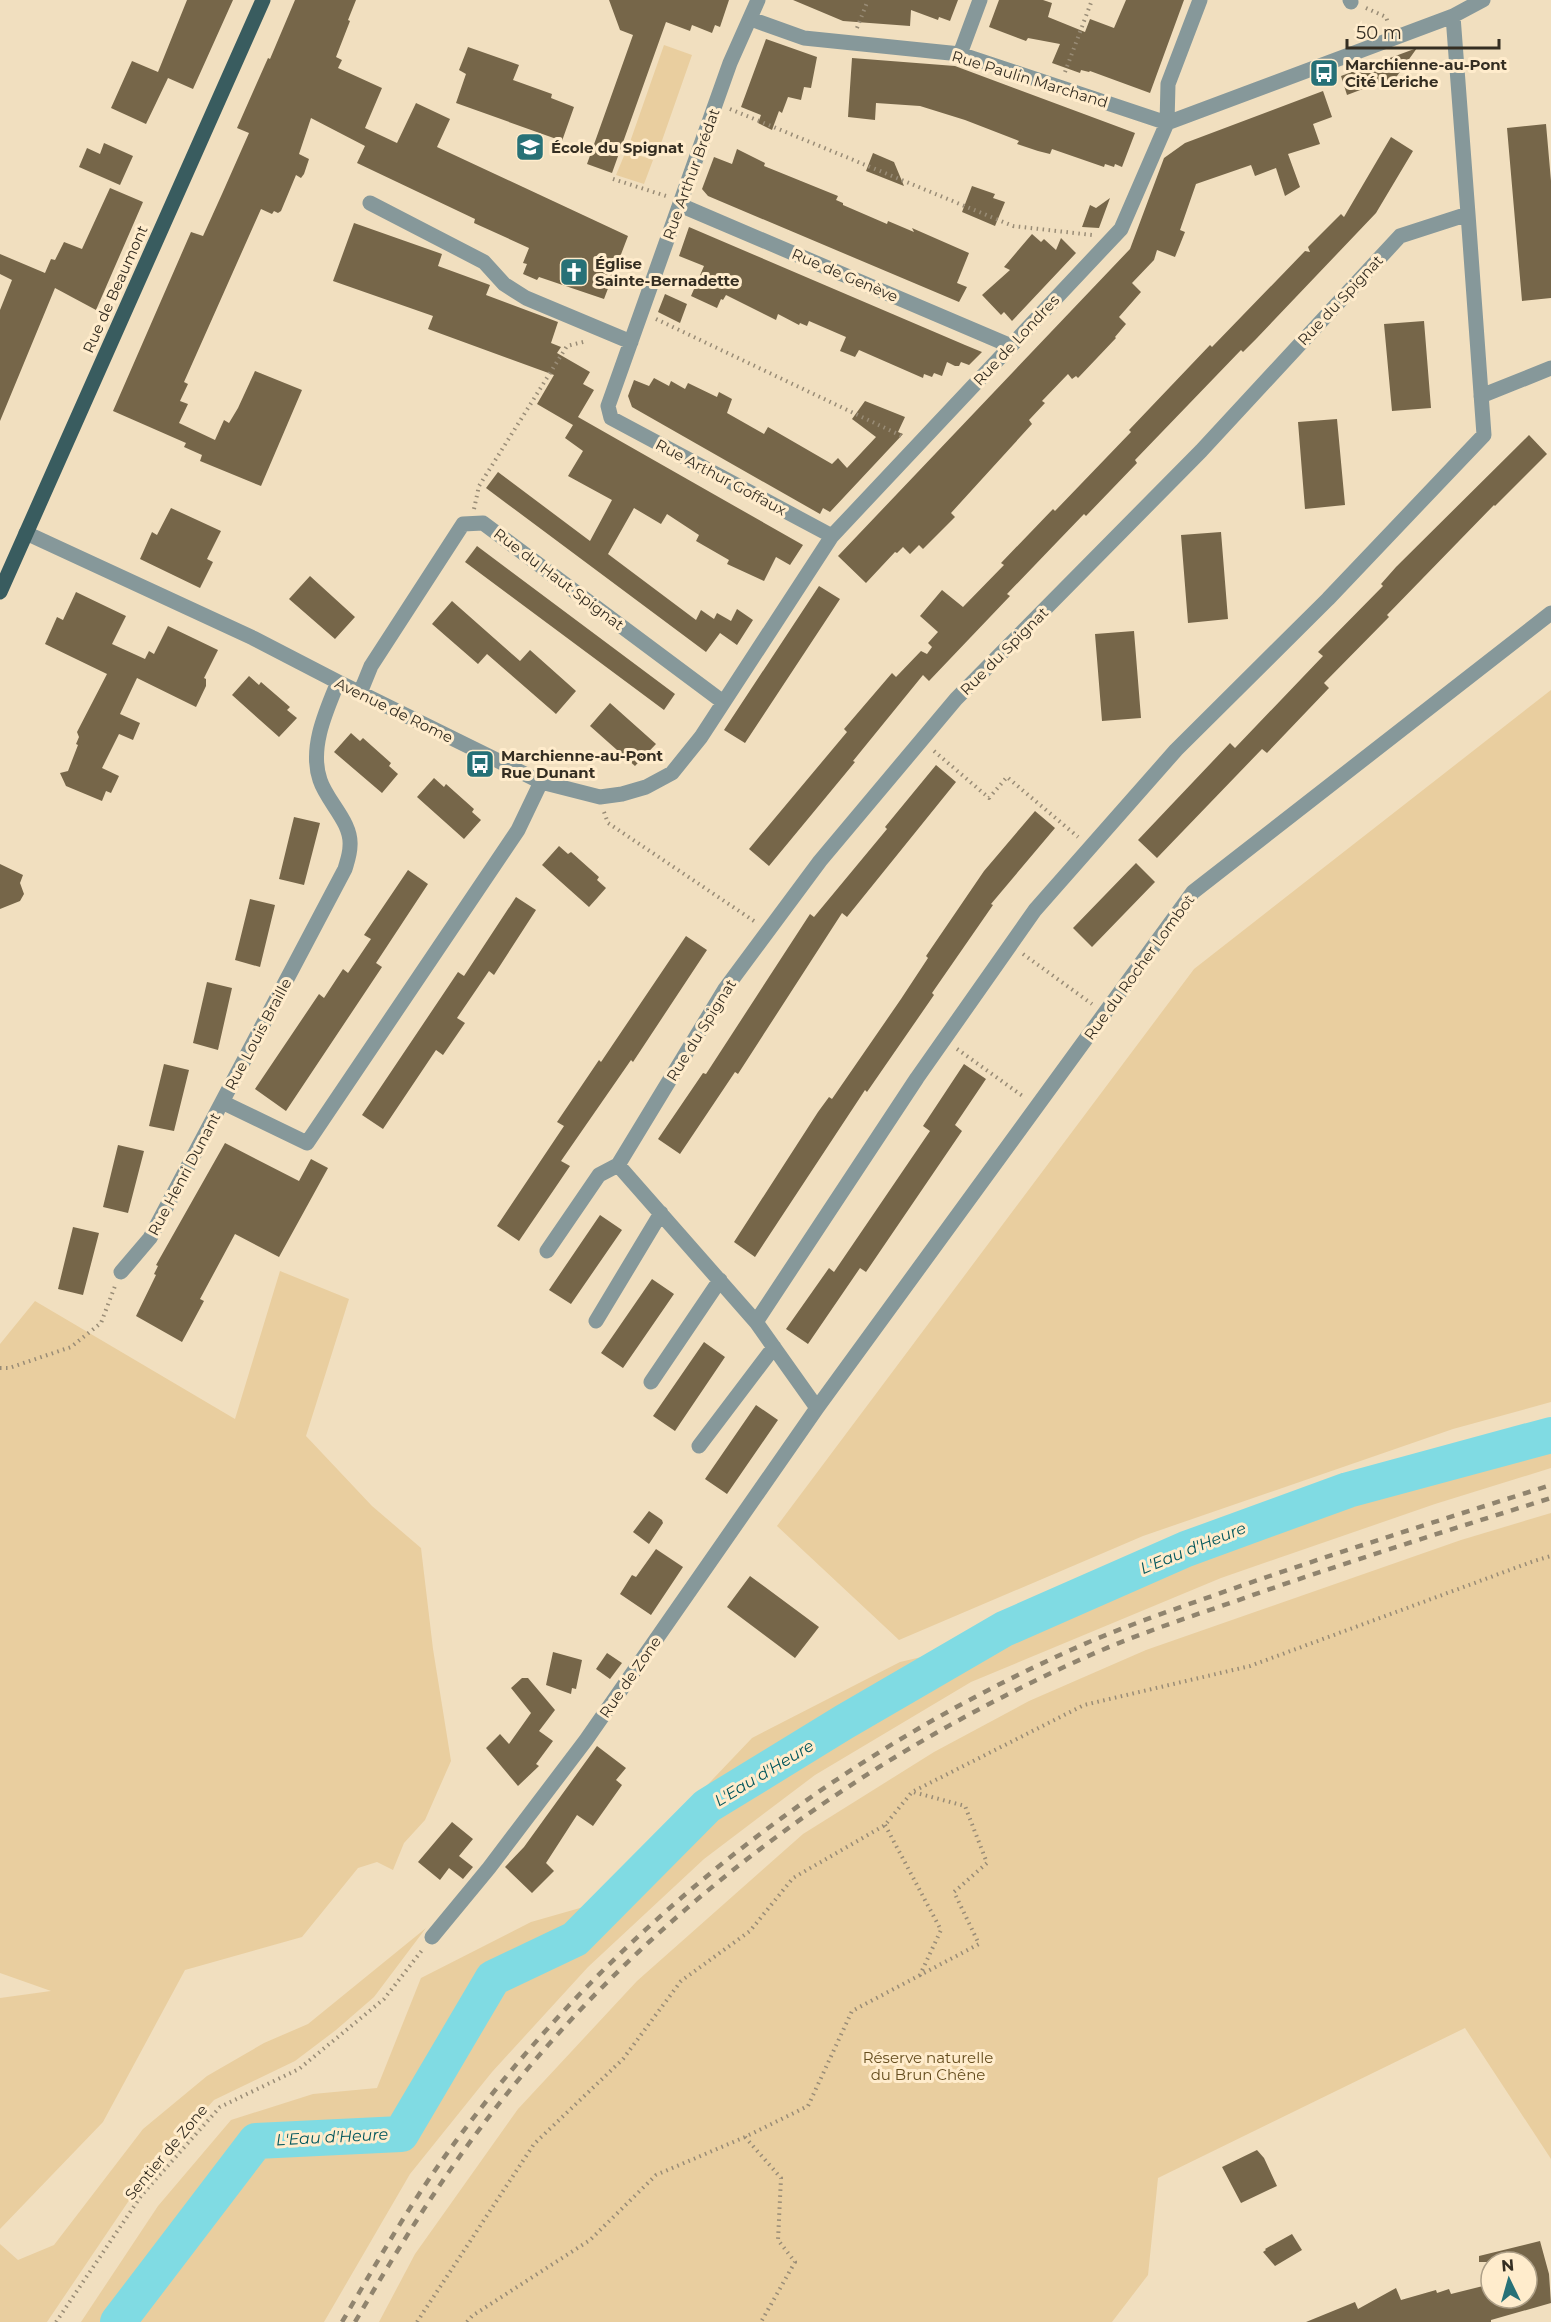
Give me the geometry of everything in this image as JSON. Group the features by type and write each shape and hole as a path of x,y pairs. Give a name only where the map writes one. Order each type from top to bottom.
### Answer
{"main road":[{"name":"Rue de Beaumont","path":"0,592 262,0"}],"street":[{"name":"Rue Arthur Brédat","path":"611,418 608,406 730,63 758,0"},
{"path":"960,54 980,0"},
{"path":"1200,0 1168,84 1167,123 1453,16 1483,0"},
{"path":"756,1322 944,1039 1035,910 1176,750 1328,599 1484,435 1453,16"},
{"name":"Rue Paulin Marchand","path":"751,19 804,38 960,54 1167,123"},
{"name":"Rue de Londres","path":"832,536 1121,230 1167,123"},
{"path":"370,203 484,262 504,284 526,298 631,342"},
{"name":"Rue de Genève","path":"681,203 1011,346"},
{"name":"Rue du Spignat","path":"547,1251 598,1175 618,1165 724,989 820,861 957,699 1201,451 1400,236 1468,214"},
{"path":"1481,396 1551,368"},
{"name":"Rue Arthur Goffaux","path":"611,418 832,536"},
{"name":"Rue du Haut Spignat","path":"471,524 483,523 723,702"},
{"path":"360,693 371,666 439,560 463,524 471,524"},
{"name":"Avenue de Rome","path":"26,533 253,638 540,783 600,797 646,787 672,773 701,737 832,536"},
{"name":"Rue du Rocher Lombot","path":"817,1408 1193,892 1551,612"},
{"name":"Rue Louis Braille","path":"338,682 322,720 317,749 319,779 344,823 351,845 345,869 222,1102 307,1143 518,830 540,783"},
{"name":"Rue Henri Dunant","path":"121,1272 150,1238 222,1102"},
{"path":"618,1165 756,1322 817,1408"},
{"path":"596,1321 661,1213"},
{"path":"651,1382 720,1280"},
{"path":"699,1446 774,1347"},
{"name":"Rue de Zone","path":"432,1936 489,1868 586,1740 817,1408"}],"path":[{"path":"852,43 868,0"},
{"path":"1059,87 1092,0"},
{"path":"716,103 1013,226 1114,237"},
{"path":"613,178 681,203"},
{"path":"642,312 918,444"},
{"path":"471,524 478,486 567,346 614,335"},
{"path":"922,740 989,798 1007,777 1090,848"},
{"path":"600,797 608,823 768,931"},
{"path":"1011,945 1105,1013"},
{"path":"944,1039 1037,1107"},
{"path":"0,1368 9,1368 71,1347 101,1323 121,1272"},
{"path":"417,2322 534,2144 623,2059 681,1981 750,1931 794,1878 885,1825 912,1792 1084,1705 1250,1666 1551,1556"},
{"path":"467,2322 472,2316 590,2240 656,2175 745,2137 808,2106 852,2012 980,1944 954,1892 987,1863 965,1806 912,1792"},
{"path":"885,1825 941,1930 919,1977"},
{"name":"Sentier de Zone","path":"56,2322 141,2196 220,2107 299,2069 384,1999 432,1936"},
{"path":"745,2137 781,2178 778,2240 795,2262 761,2322"}],"green space":[{"path":"664,45 692,55 658,152 630,142"},
{"path":"626,151 653,160 644,184 616,175"},
{"path":"1551,690 1551,1402 1453,1429 1143,1536 899,1640 777,1526 1194,969"},
{"path":"280,1271 349,1299 306,1436 372,1506 421,1548 433,1649 451,1761 425,1820 404,1843 393,1870 377,1862 358,1868 302,1937 185,1970 103,2122 0,2229 0,1998 51,1991 0,1973 0,1344 35,1301 235,1419"},
{"path":"1551,1448 1551,1468 1435,1504 1221,1578 971,1682 815,1775 704,1859 588,1967 492,2072 410,2174 324,2322 81,2322 158,2206 231,2120 313,2094 377,2088 421,1978 531,1922 594,1904 752,1738 900,1662 1033,1631 1293,1523"},
{"name":"Réserve naturelle du Brun Chêne","path":"1551,1513 1551,2159 1465,2028 1158,2178 1148,2275 1112,2322 379,2322 415,2254 518,2109 637,1981 803,1834 934,1752 1029,1701 1146,1650 1461,1540"},
{"path":"426,1928 374,1997 336,2030 295,2061 214,2100 134,2193 47,2322 0,2322 0,2244 18,2260 54,2245 143,2129 207,2076 264,2043 308,2024"}],"building":[{"path":"187,0 233,0 193,89 168,78 146,124 111,108 132,61 158,72"},
{"path":"295,0 356,0 336,57 342,60 338,68 382,88 365,128 397,143 416,103 450,119 437,147 628,236 604,299 539,277 537,280 523,274 527,264 523,263 529,248 474,223 475,219 357,163 365,146 311,118 299,154 309,159 304,174 301,178 296,175 281,211 278,213 274,211 272,214 261,209 184,382 188,384 180,401 188,404 179,423 215,440 224,420 229,423 238,408 255,371 302,390 261,486 200,461 202,455 184,447 186,443 113,411 191,232 203,236 222,194 249,133 237,128"},
{"path":"609,0 729,0 720,27 715,25 712,33 692,25 690,31 666,22 612,173 587,164 633,35 620,30"},
{"path":"793,0 958,0 950,21 939,17 938,20 911,10 910,26 843,21"},
{"path":"999,0 1043,0 1052,3 1048,17 1085,32 1090,19 1114,28 1126,0 1184,0 1150,93 1090,71 1081,70 1080,73 1052,63 1060,44 1028,38 1026,41 989,27"},
{"path":"766,39 817,57 811,88 804,87 801,100 788,97 782,113 779,111 772,130 758,123 761,115 741,107"},
{"path":"468,47 519,65 513,80 552,94 551,98 574,107 562,141 456,103 466,74 459,70"},
{"path":"1417,48 1387,90 1384,81 1347,95 1341,76"},
{"path":"852,58 955,66 1135,133 1122,167 1105,164 1104,167 1052,149 1050,154 1038,151 965,120 920,106 876,103 875,120 848,117"},
{"path":"1323,91 1332,117 1313,124 1320,144 1288,154 1300,187 1285,196 1276,168 1255,176 1251,165 1196,184 1180,230 1185,232 1175,257 1157,250 1154,260 1132,283 1141,292 1119,317 1126,324 1116,338 1078,378 1076,376 1072,379 1068,374 1042,401 1045,403 1029,420 1032,424 951,513 955,517 923,549 919,545 910,554 903,547 897,553 895,552 866,583 838,556 1130,249 1164,158 1185,143"},
{"path":"1546,124 1551,181 1551,298 1522,301 1507,128"},
{"path":"1391,137 1413,151 1376,213 1257,338 1243,352 1241,350 1135,460 1137,463 1086,516 1084,514 1007,594 1010,596 929,681 923,675 769,866 749,849 847,732 844,729 892,673 896,677 921,651 927,654 932,647 928,643 938,632 920,616 942,590 963,607 1004,565 1001,563 1131,432 1129,430 1210,345 1212,347 1305,251 1310,252 1308,247 1341,214 1344,217"},
{"path":"104,143 133,156 120,185 79,167 87,148 100,154"},
{"path":"737,149 765,163 764,166 838,196 836,200 843,205 887,224 888,221 914,232 912,228 969,253 957,283 967,287 959,302 708,196 702,189 714,157 732,164"},
{"path":"873,153 894,162 904,186 866,171"},
{"path":"972,186 995,194 993,198 1005,202 995,226 962,212"},
{"path":"110,188 143,202 96,310 55,288 0,421 0,310 12,280 0,274 0,254 45,273 51,259 55,260 64,242 82,249"},
{"path":"1110,198 1099,228 1082,227 1090,205 1096,208"},
{"path":"354,223 442,254 438,266 490,285 486,295 558,322 551,343 561,347 557,353 590,372 583,384 594,390 578,417 803,545 790,565 776,557 764,581 727,564 729,560 696,541 699,535 667,514 661,524 634,508 608,554 696,620 701,610 714,619 717,613 731,621 737,609 753,620 737,645 720,633 706,652 486,488 498,472 590,541 612,500 568,476 583,451 565,438 573,425 537,404 554,375 428,329 433,316 333,281"},
{"path":"689,227 982,352 969,365 961,362 959,366 955,366 947,362 942,376 934,373 932,377 924,374 923,378 859,350 855,357 840,351 846,337 809,321 807,326 800,323 799,325 778,314 776,320 726,295 723,300 721,299 717,308 691,296 704,266 679,256"},
{"path":"1032,234 1041,242 1044,239 1056,250 1061,238 1076,253 1012,321 1004,312 1001,315 982,295 1010,270 1004,267"},
{"path":"665,294 687,304 680,323 658,312"},
{"path":"1424,321 1431,408 1392,411 1384,324"},
{"path":"654,378 669,386 671,381 685,389 688,383 717,397 719,392 732,399 727,413 764,434 768,427 832,464 838,458 847,468 876,437 852,419 865,401 905,417 898,432 903,434 830,512 823,508 820,514 632,407 628,396 634,380 649,386"},
{"path":"1337,419 1345,505 1305,509 1298,422"},
{"path":"1529,435 1547,454 1387,615 1389,617 1324,683 1329,688 1267,753 1262,749 1157,858 1138,840 1230,743 1235,748 1323,656 1318,652 1383,586 1381,584 1396,567"},
{"path":"171,508 221,531 207,559 213,562 200,588 140,559 152,532 157,535"},
{"path":"1221,532 1228,619 1188,623 1181,535"},
{"path":"477,546 675,694 664,710 465,562"},
{"path":"310,576 355,617 335,639 289,599"},
{"path":"819,586 840,599 745,743 724,730"},
{"path":"76,592 126,616 112,644 145,659 149,651 154,654 168,626 218,650 204,678 206,686 196,707 137,678 120,714 140,723 133,740 119,734 102,768 119,776 111,793 106,791 102,801 66,786 60,773 68,771 78,745 76,744 79,737 77,732 107,674 45,644 57,617 63,620"},
{"path":"452,601 520,661 530,650 576,691 556,714 487,654 478,664 432,624"},
{"path":"1134,631 1141,718 1102,721 1095,634"},
{"path":"249,676 259,685 261,682 290,707 287,710 297,718 279,737 232,695"},
{"path":"610,703 656,744 635,766 590,726"},
{"path":"351,733 360,741 363,738 391,763 389,766 398,774 382,793 334,752"},
{"path":"936,765 956,782 847,917 842,913 738,1074 735,1072 680,1154 658,1139 703,1073 706,1074 810,914 814,917 887,829 885,827"},
{"path":"434,778 444,787 446,784 474,809 472,812 481,820 464,839 417,797"},
{"path":"1035,811 1055,828 991,904 993,905 932,993 934,995 867,1092 865,1090 755,1257 734,1242 818,1112 829,1097 832,1099 901,999 928,958 926,956 984,871"},
{"path":"294,817 320,823 304,885 279,879"},
{"path":"559,846 568,854 571,852 599,877 597,880 606,888 589,907 542,865"},
{"path":"1136,863 1155,882 1092,947 1073,928"},
{"path":"0,864 23,875 20,883 24,894 20,901 0,909"},
{"path":"408,870 428,884 376,963 382,967 286,1111 255,1089 319,994 324,998 343,969 348,973 371,939 364,935"},
{"path":"516,897 536,910 494,975 489,971 457,1018 465,1023 443,1055 436,1050 383,1129 362,1115 458,972 464,976"},
{"path":"250,899 275,905 260,967 235,960"},
{"path":"686,936 707,950 633,1062 631,1060 561,1161 570,1166 519,1241 497,1226 564,1126 557,1122 599,1060 601,1062"},
{"path":"207,982 232,988 218,1050 193,1043"},
{"path":"164,1064 189,1070 174,1131 149,1126"},
{"path":"964,1064 986,1079 955,1125 962,1131 866,1272 860,1268 808,1344 786,1329 829,1268 834,1272 930,1131 923,1126"},
{"path":"225,1143 299,1181 311,1159 328,1168 279,1257 235,1234 200,1299 204,1301 182,1342 136,1316 156,1275 154,1274 158,1266 156,1265"},
{"path":"118,1145 144,1151 128,1213 103,1207"},
{"path":"600,1215 622,1230 571,1304 549,1290"},
{"path":"73,1227 99,1233 83,1295 58,1289"},
{"path":"652,1279 674,1294 623,1368 601,1353"},
{"path":"704,1342 725,1357 675,1431 653,1416"},
{"path":"756,1405 778,1420 727,1494 705,1479"},
{"path":"649,1511 663,1523 649,1544 633,1532"},
{"path":"656,1549 683,1567 651,1615 620,1594 632,1575 636,1577"},
{"path":"750,1576 819,1627 795,1658 727,1607"},
{"path":"553,1652 582,1660 576,1689 572,1688 571,1694 546,1685"},
{"path":"607,1653 622,1663 610,1679 596,1669"},
{"path":"522,1678 528,1678 555,1710 539,1731 553,1741 536,1764 539,1766 518,1786 486,1748 500,1734 509,1744 531,1713 511,1688"},
{"path":"597,1746 626,1768 616,1780 622,1785 593,1826 577,1815 546,1863 554,1871 532,1893 505,1867 524,1847"},
{"path":"452,1822 473,1839 459,1856 473,1867 463,1879 449,1868 440,1880 418,1862"},
{"path":"1257,2150 1264,2158 1277,2186 1241,2203 1222,2167"},
{"path":"1292,2234 1302,2250 1275,2266 1263,2252"},
{"path":"1540,2241 1549,2274 1551,2303 1539,2306 1539,2250 1503,2250"},
{"path":"1479,2287 1479,2310 1526,2310 1491,2320 1491,2322 1306,2322 1355,2302 1358,2309 1396,2288 1401,2300 1436,2290 1437,2293 1449,2289 1451,2294"}],"waterway":[{"name":"L'Eau d'Heure","path":"118,2322 256,2141 401,2134 493,1978 575,1939 707,1806 844,1722 1004,1629 1186,1549 1348,1490 1551,1435"}],"railway":[{"path":"342,2322 400,2223 438,2166 502,2082 572,2002 647,1928 728,1859 812,1796 901,1739 993,1687 1089,1642 1160,1614 1272,1575 1551,1485"},
{"path":"355,2322 403,2242 454,2164 491,2114 552,2040 619,1971 689,1906 764,1846 842,1791 924,1740 1008,1694 1095,1653 1314,1574 1551,1498"}],"place":[{"name":"Marchienne-au-Pont Cité Leriche","path":"1324,73"},
{"name":"École du Spignat","path":"530,147"},
{"name":"Église Sainte-Bernadette","path":"574,272"},
{"name":"Marchienne-au-Pont Rue Dunant","path":"480,764"}]}
